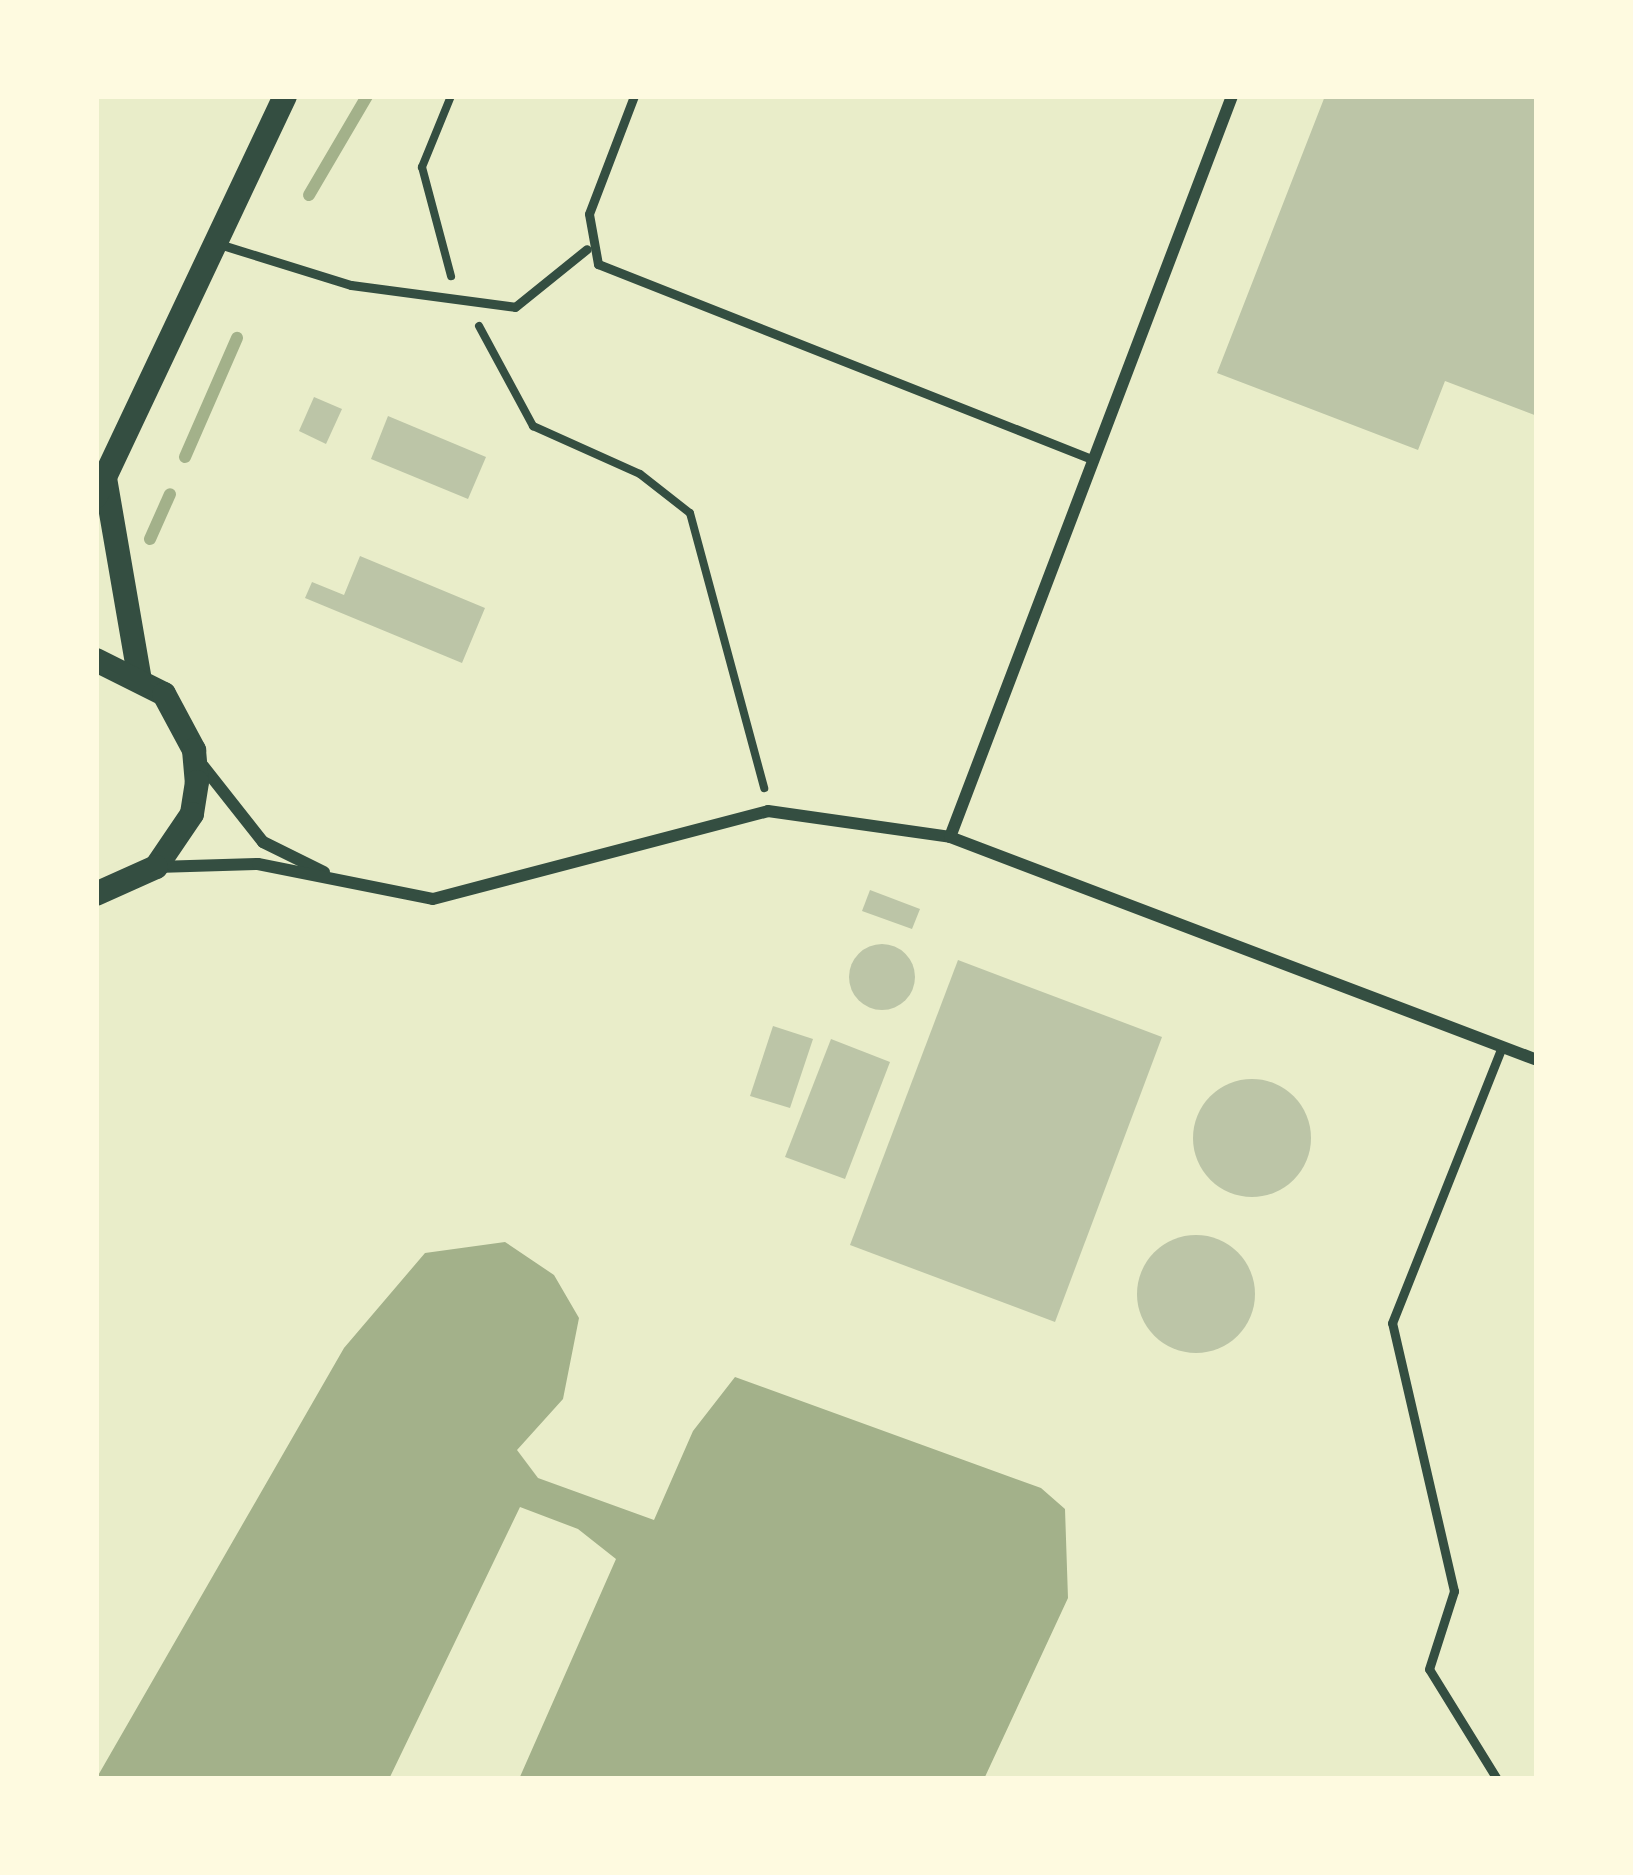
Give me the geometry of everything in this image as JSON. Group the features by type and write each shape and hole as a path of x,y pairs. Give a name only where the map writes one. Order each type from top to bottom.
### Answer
{"main road":[{"path":"139,675 100,486 285,96"},
{"path":"96,660 139,675 164,694 194,750 191,814 156,867 96,894"}],"street":[{"path":"950,837 1232,96"},
{"path":"194,750 226,807 263,842 341,880"},
{"path":"156,867 258,864 341,880 475,896 768,811 950,837 1537,1060"}],"lane":[{"path":"215,243 351,285 515,308 587,249 634,96"},
{"path":"587,249 598,264 1094,460"},
{"path":"1498,1779 1429,1669 1454,1591 1392,1323 1502,1047"}],"path":[{"path":"451,96 422,167 439,253 533,426 640,474 690,512 768,811"}],"shaded area":[{"path":"505,1242 554,1275 579,1318 563,1399 517,1450 538,1478 654,1520 693,1431 735,1377 1041,1488 1065,1509 1068,1598 984,1779 519,1779 616,1559 578,1529 520,1507 389,1779 96,1779 344,1348 425,1253"}],"building":[{"path":"1325,96 1537,96 1537,416 1445,381 1418,450 1217,373"},
{"path":"314,397 342,409 326,444 299,431"},
{"path":"388,416 486,457 468,499 371,459"},
{"path":"360,556 485,608 462,663 305,598 312,582 344,595"},
{"path":"870,890 920,909 912,929 862,911"},
{"path":"882,944 905,954 915,977 905,1000 882,1010 859,1000 849,977 859,954"},
{"path":"958,960 1162,1037 1055,1322 850,1245"},
{"path":"773,1026 813,1039 790,1108 750,1096"},
{"path":"831,1039 890,1062 845,1179 785,1157"},
{"path":"1252,1079 1285,1089 1301,1105 1311,1138 1301,1171 1285,1187 1252,1197 1219,1187 1203,1171 1193,1138 1203,1105 1219,1089"},
{"path":"1196,1235 1219,1239 1238,1252 1251,1271 1255,1294 1251,1317 1238,1336 1219,1349 1196,1353 1173,1349 1154,1336 1141,1317 1137,1294 1141,1271 1154,1252 1173,1239"}],"waterway":[{"path":"309,195 367,96"},
{"path":"185,457 237,338"},
{"path":"150,539 170,494"}]}
